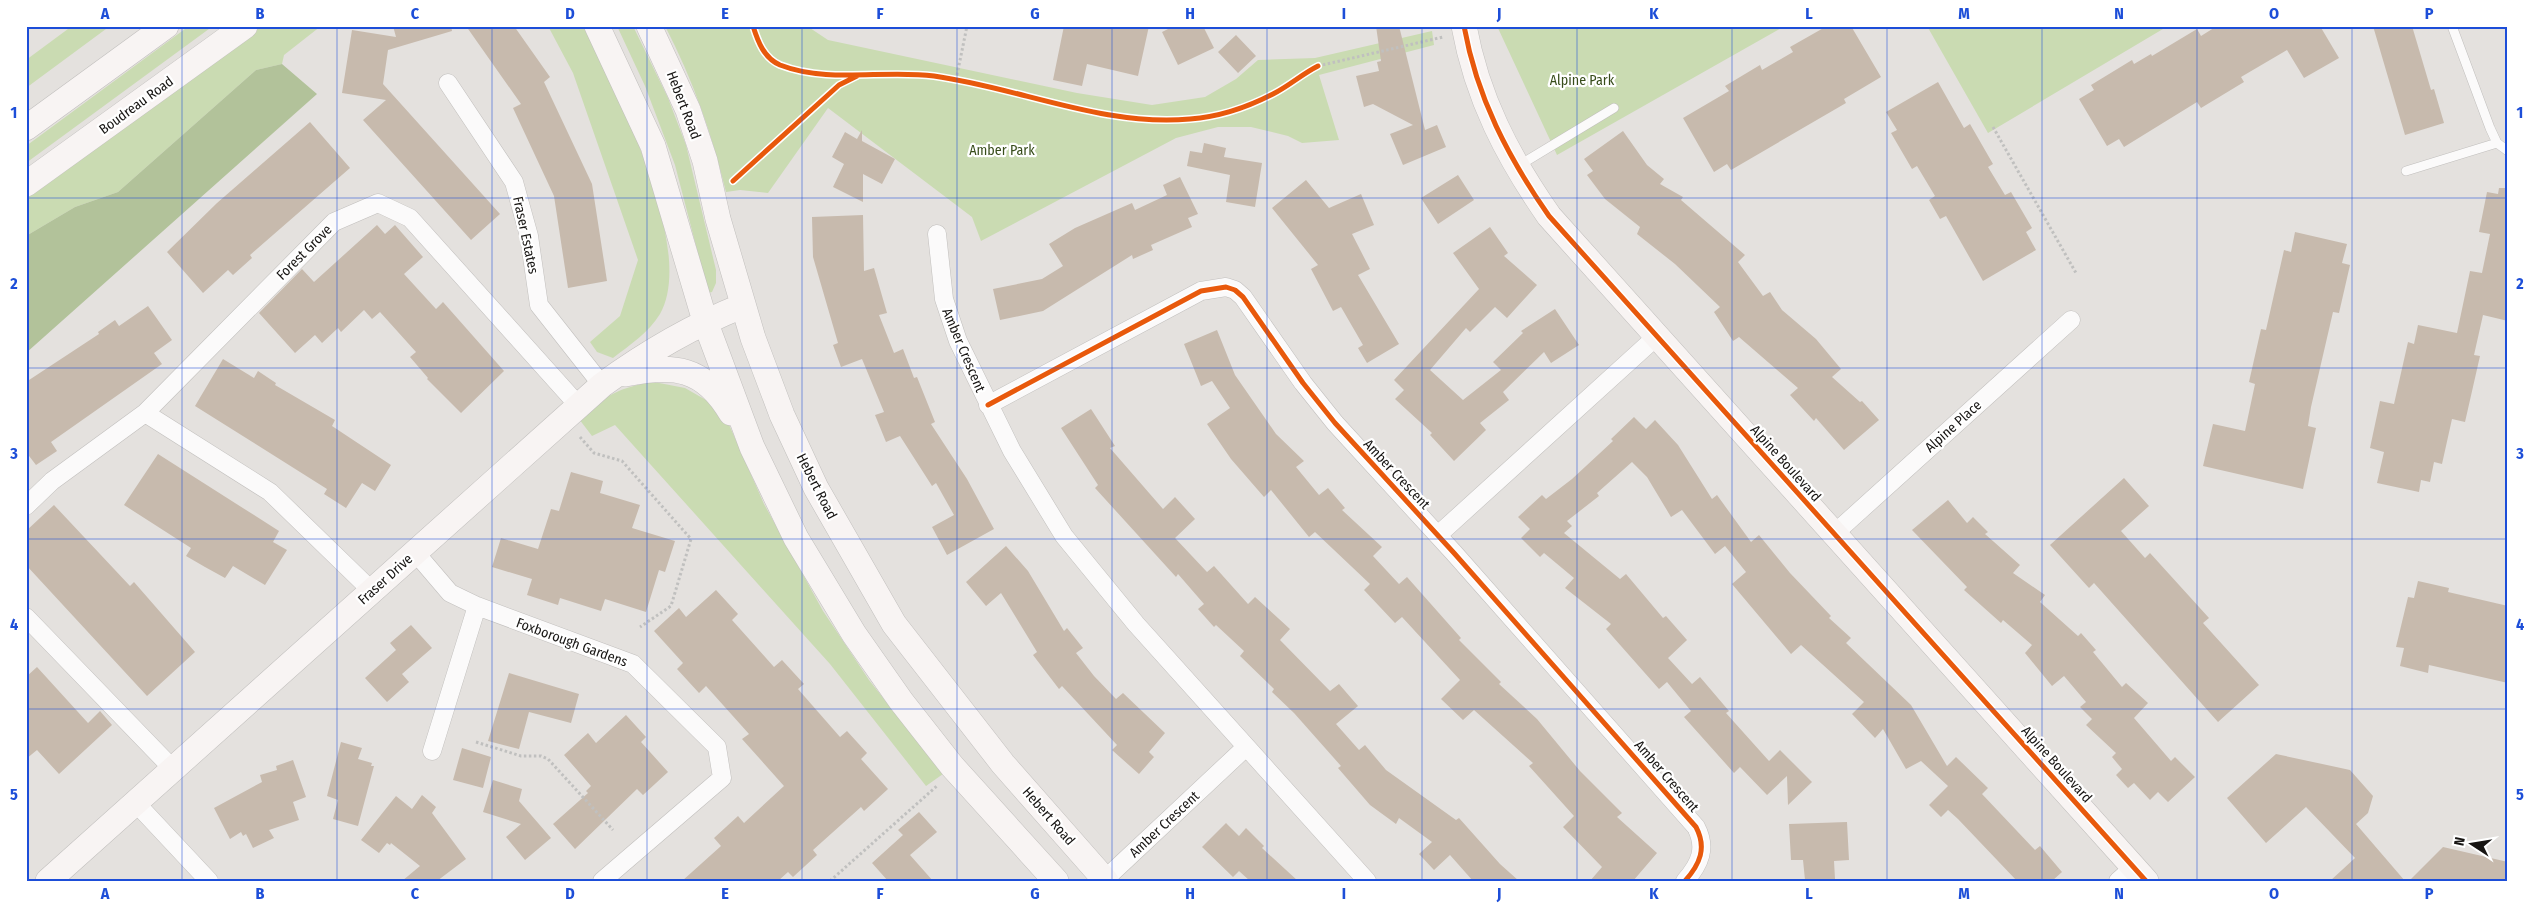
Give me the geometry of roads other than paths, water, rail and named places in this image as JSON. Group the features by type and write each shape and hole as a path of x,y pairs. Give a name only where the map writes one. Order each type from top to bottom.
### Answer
{"main road":[{"path":"26,128 166,26"},
{"name":"Boudreau Road","path":"26,184 245,26"},
{"path":"597,26 652,146 704,321 752,447 796,538 854,634 901,701 952,766 1056,881"},
{"name":"Hebert Road","path":"649,26 688,110 709,178 742,306 782,415 816,488 894,624 1003,764 1105,880"},
{"name":"Alpine Boulevard","path":"1454,31 1502,142 1516,167 1549,216 1656,338 1835,533 2133,876"},
{"name":"Fraser Drive","path":"48,881 578,405 609,380 704,321 742,306"},
{"path":"609,380 647,370 670,368 696,375 722,397 752,447"}],"street":[{"name":"Fraser Estates","path":"448,82 514,182 529,236 539,305 609,380"},
{"name":"Forest Grove","path":"26,506 52,482 145,413 334,222 378,203 410,218 578,405"},
{"name":"Amber Crescent","path":"937,234 944,299 958,341 988,406 1012,451 1064,536 1116,602 1367,881"},
{"name":"Amber Crescent","path":"988,406 1202,290 1226,287 1235,290 1252,306 1319,404 1438,535 1696,827 1702,839 1703,850 1695,869 1685,881"},
{"name":"Alpine Place","path":"1835,533 2071,320"},
{"path":"1438,535 1656,338"},
{"path":"145,413 270,492 372,591"},
{"path":"415,552 450,593 477,606 432,751"},
{"name":"Foxborough Gardens","path":"477,606 633,664 717,747 722,778 602,881"},
{"path":"26,617 172,768"},
{"name":"Amber Crescent","path":"1105,880 1246,747"},
{"path":"135,802 209,881"}],"lane":[{"path":"2452,26 2497,143 2508,151"},
{"path":"1516,167 1614,108"},
{"path":"2406,171 2497,143"}],"park label":[{"name":"Alpine Park","path":"1582,80"},
{"name":"Amber Park","path":"1002,150"}]}
